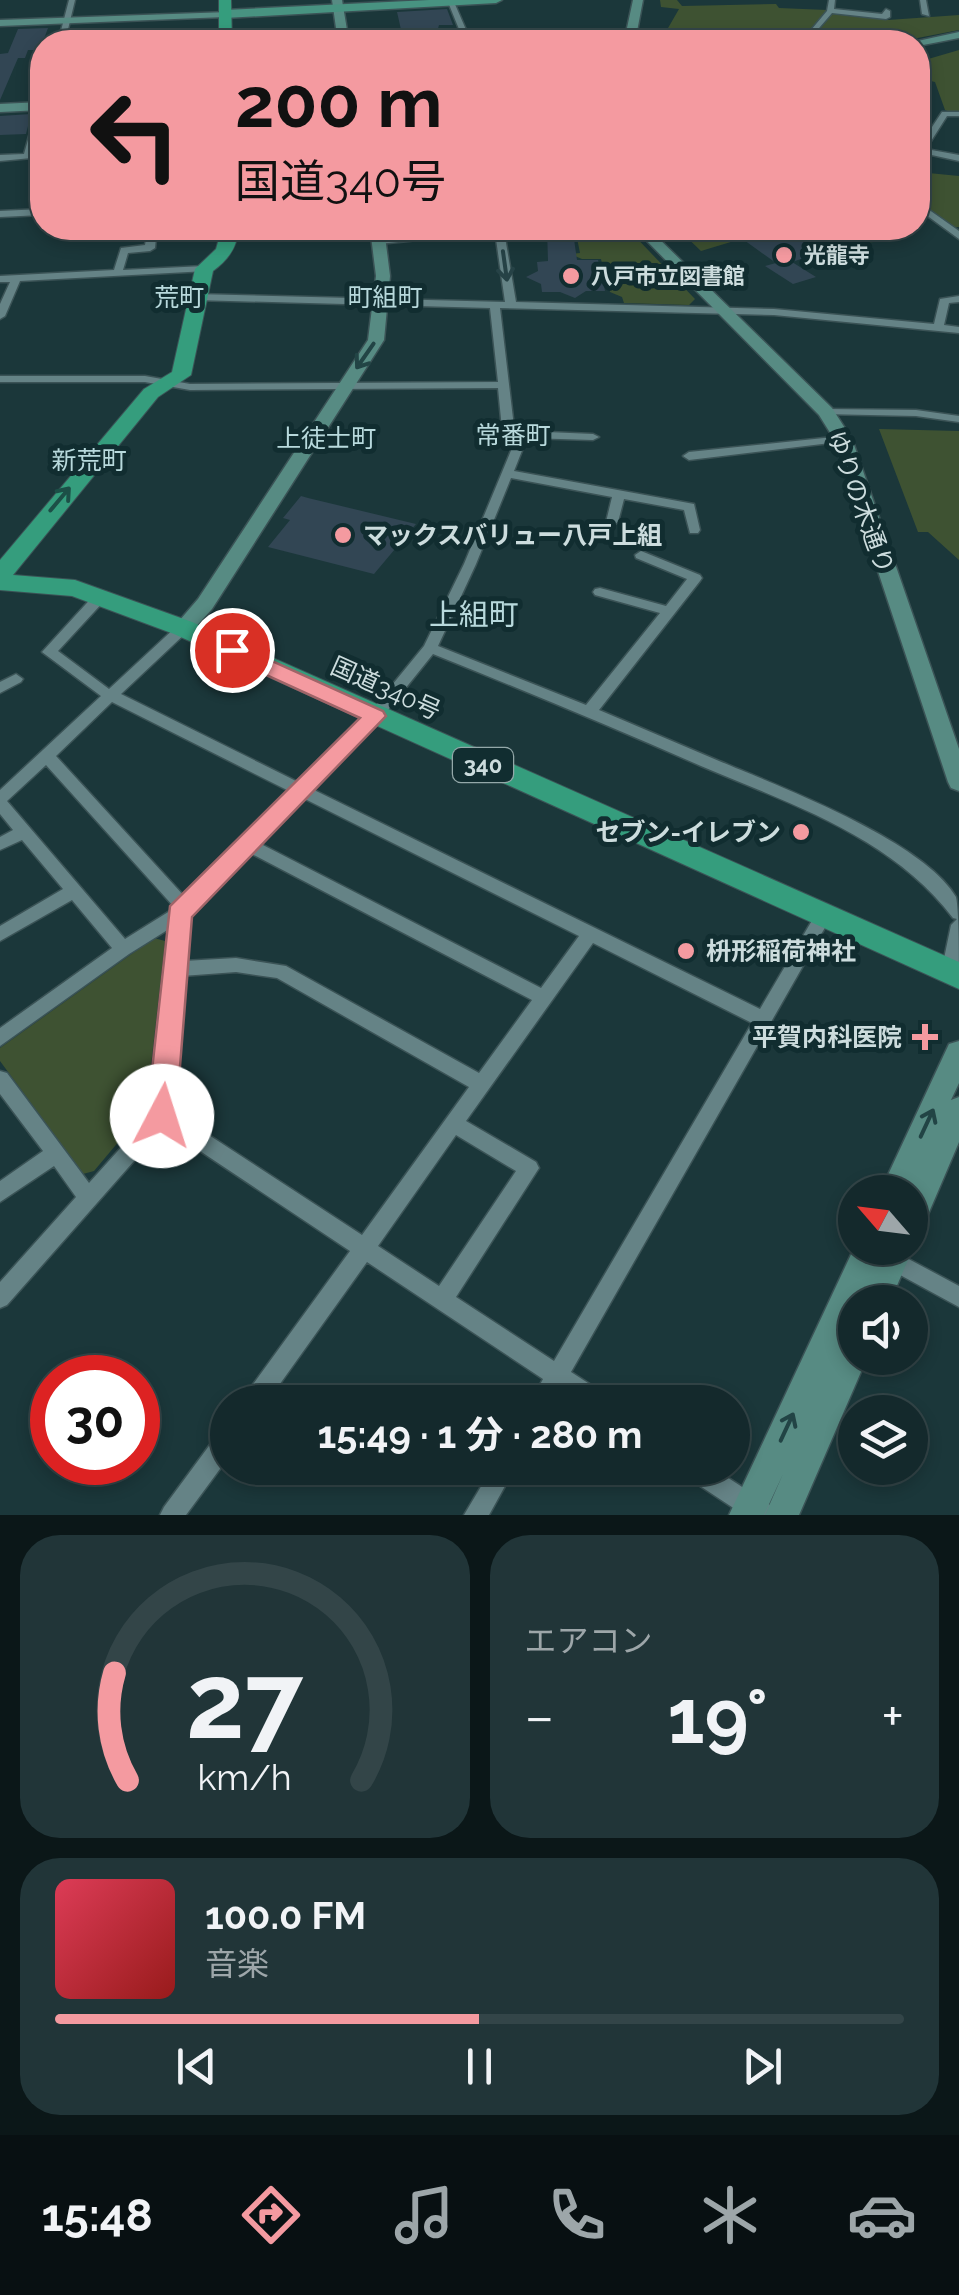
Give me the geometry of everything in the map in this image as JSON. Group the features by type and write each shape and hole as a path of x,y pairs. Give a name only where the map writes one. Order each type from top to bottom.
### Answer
{"highway":[{"name":"国道340号","path":"0,579 151,393 181,375 204,269 221,256 230,240"},
{"name":"国道340号","path":"0,579 55,584 101,596 183,628 954,974"}],"main road":[{"path":"225,7 496,0"}],"street":[{"path":"64,30 72,0"},
{"path":"632,30 638,0"},
{"path":"814,30 830,11 832,0"},
{"path":"923,0 926,14"},
{"path":"451,2 462,30"},
{"path":"338,4 342,30"},
{"path":"0,22 225,7"},
{"path":"830,11 886,17 886,11"},
{"path":"930,40 959,34"},
{"path":"0,108 30,106"},
{"path":"930,135 945,114 956,114"},
{"path":"0,172 2,158 28,156 30,149"},
{"path":"930,152 959,158"},
{"path":"0,214 30,213"},
{"path":"930,214 959,236"},
{"path":"118,272 124,250 150,248 151,240"},
{"path":"123,949 0,801 204,604 376,340 382,301 378,240"},
{"path":"503,240 511,305"},
{"name":"ゆりの木通り","path":"653,240 826,412 843,440 959,782"},
{"path":"0,279 204,269"},
{"path":"0,316 16,278"},
{"path":"195,297 724,310 959,330"},
{"path":"938,329 944,301 959,298"},
{"path":"496,304 508,429 523,434 593,438"},
{"path":"0,378 170,382 190,387 501,385"},
{"path":"826,412 916,413 959,418"},
{"path":"0,1038 182,911 375,716 430,648 523,434"},
{"path":"689,456 843,440"},
{"path":"508,474 690,508 694,530"},
{"path":"612,522 619,494"},
{"path":"590,711 695,578 641,556"},
{"path":"600,592 668,611"},
{"path":"101,596 49,652 112,696 300,793 764,1020"},
{"path":"430,648 590,711 862,831 946,890 959,912"},
{"path":"0,688 16,679"},
{"path":"0,1298 162,1116 182,911 47,756"},
{"path":"0,844 24,831"},
{"path":"248,846 544,998"},
{"path":"0,934 74,891"},
{"path":"552,1385 823,917"},
{"path":"954,974 959,925"},
{"path":"266,1385 590,933"},
{"path":"174,969 236,965 280,971 483,1084"},
{"path":"903,1175 959,1053"},
{"path":"0,1079 89,1198"},
{"path":"928,1191 950,1155 959,1110"},
{"path":"162,1116 570,1385"},
{"path":"442,1300 529,1168 455,1124"},
{"path":"0,1194 56,1153"},
{"path":"761,1513 876,1265"},
{"path":"906,1265 959,1297"},
{"path":"761,1513 839,1375"},
{"path":"172,1515 210,1463"},
{"path":"476,1515 494,1485"},
{"path":"719,1485 761,1513"}],"green space":[{"path":"660,0 677,0 682,6 776,4 779,8 827,10 811,30 667,30 679,9 661,7"},
{"path":"833,12 888,20 959,15 959,30 930,36 930,30 819,30"},
{"path":"959,50 959,116 945,110 935,82 930,81 930,58"},
{"path":"930,173 959,176 959,227 946,228 930,215"},
{"path":"577,240 638,240 695,299 689,305 624,303 622,297 610,292 607,282 618,274 603,268 601,259 582,259 570,254 580,253"},
{"path":"690,240 737,240 701,251"},
{"path":"836,240 889,240 889,241 845,244"},
{"path":"879,429 959,431 959,560 928,532 918,532"},
{"path":"154,938 165,941 147,1101 141,1115 94,1171 83,1174 0,1061 0,1048"}],"building":[{"path":"447,9 453,25 439,25 438,30 401,30 397,12"},
{"path":"48,28 30,30 30,50 25,58 18,58 0,100 0,54 8,53 18,29"},
{"path":"30,114 26,134 0,135 0,116"},
{"name":"八戸市立図書館","path":"547,240 574,240 577,260 598,260 600,268 615,274 603,281 605,291 586,291 575,298 560,292 542,292 541,284 526,277 538,271 537,262 548,261"},
{"name":"光龍寺","path":"744,240 817,241 809,243 816,248 800,253 807,257 792,262 816,277 793,284 765,266 776,263"},
{"name":"マックスバリュー八戸上組","path":"301,496 416,524 374,574 268,547 290,520 283,518"}],"place":[{"name":"光龍寺","path":"784,255"},
{"name":"八戸市立図書館","path":"571,276"},
{"name":"マックスバリュー八戸上組","path":"343,535"},
{"name":"セブン-イレブン","path":"801,832"},
{"name":"枡形稲荷神社","path":"686,951"},
{"name":"平賀内科医院","path":"925,1037"}],"district":[{"name":"荒町","path":"179,297"},
{"name":"町組町","path":"385,297"},
{"name":"常番町","path":"513,435"},
{"name":"上徒士町","path":"326,438"},
{"name":"新荒町","path":"89,460"},
{"name":"上組町","path":"474,614"}],"route":[{"path":"162,1116 179,914 375,716 232,650"}]}
